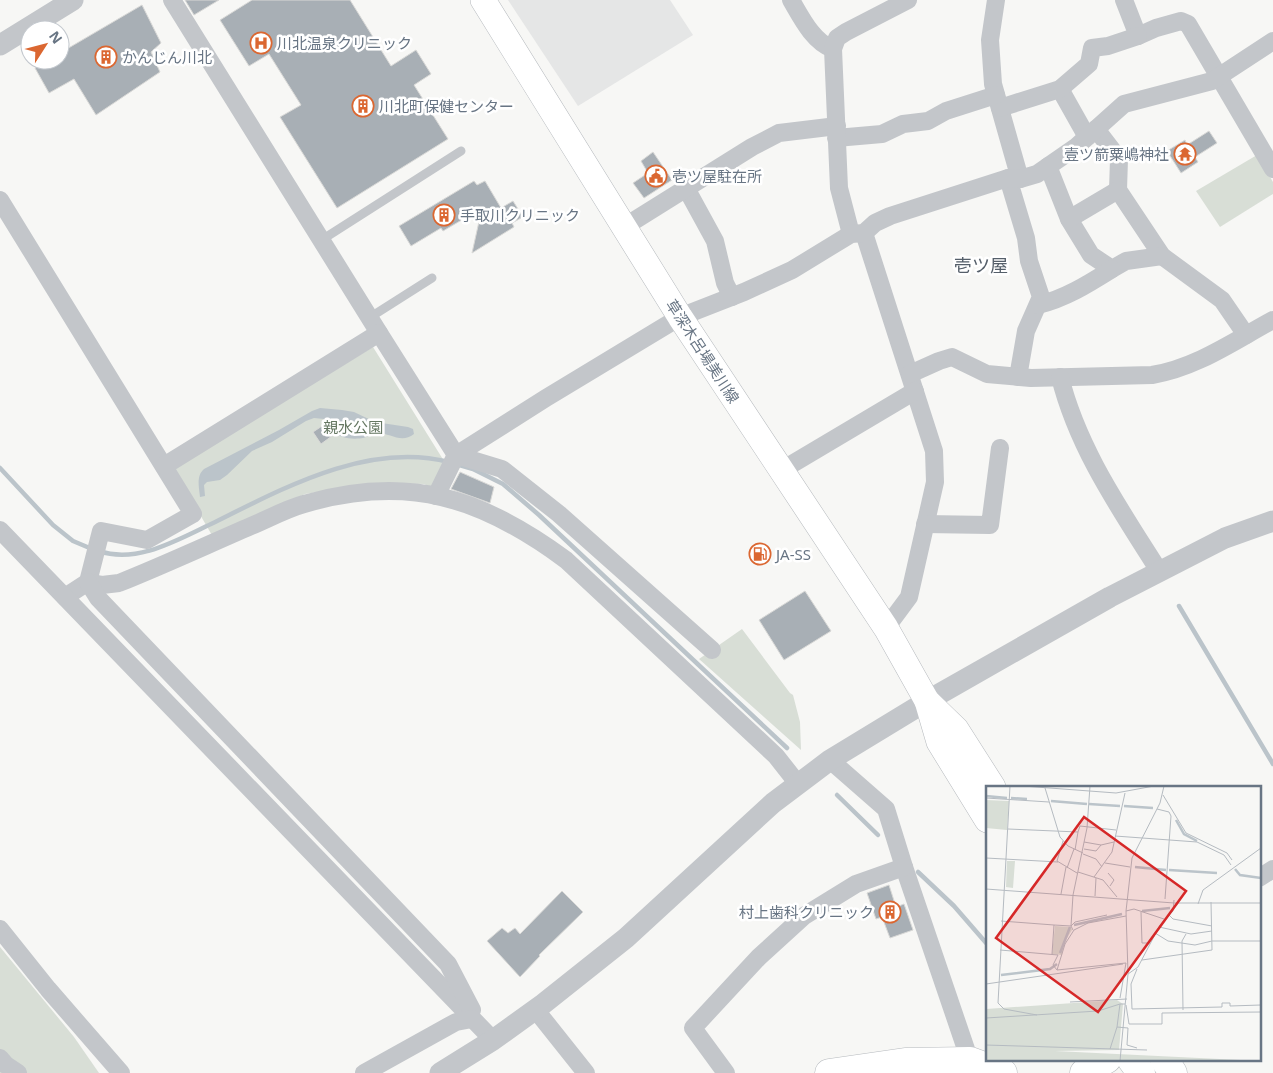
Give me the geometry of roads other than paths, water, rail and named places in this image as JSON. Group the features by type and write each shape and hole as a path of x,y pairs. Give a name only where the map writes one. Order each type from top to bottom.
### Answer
{"main road":[{"name":"草深木呂場美川線","path":"482,0 680,317 886,628 927,701 939,742 986,818"},
{"name":"草深木呂場美川線","path":"927,701 956,729 992,786"},
{"path":"1084,1073 1105,1060"},
{"path":"1133,1060 1140,1073"},
{"path":"1165,1060 1173,1073"},
{"path":"829,1073 892,1068 905,1062 970,1061 1003,1073"}],"street":[{"path":"0,45 72,0"},
{"path":"172,0 320,241 456,456 502,470 559,514 712,650"},
{"path":"791,0 805,23 824,46 833,49"},
{"path":"886,628 909,597 935,482 934,451 910,374 858,233 839,188 833,49 837,38 846,32 908,0"},
{"path":"996,0 990,40 993,84 1014,178 1029,261 1041,297 1026,331 1018,377"},
{"path":"1124,0 1138,36"},
{"path":"624,227 752,147 779,133 836,132 882,134 904,124 928,120 946,111 1060,89 1089,64 1092,48 1108,46 1181,20 1188,24 1273,169"},
{"path":"436,496 456,456 546,398 680,317 732,297 792,270 890,216 1014,178 1037,174 1092,133 1124,104 1212,81 1273,41"},
{"path":"1060,89 1092,133 1119,159 1118,190 1162,256 1222,300 1246,335"},
{"path":"1048,166 1069,220 1091,255 1112,269"},
{"path":"686,188 715,241 725,283 732,297"},
{"path":"1069,220 1118,190"},
{"path":"0,200 193,514 147,540 101,531 90,576 98,598 448,964 475,1021"},
{"path":"1038,305 1057,300 1087,285 1126,261 1162,256"},
{"path":"910,374 952,357 987,374 1018,377 1152,375 1170,372 1207,356 1273,320"},
{"path":"164,466 379,333"},
{"path":"1060,377 1065,399 1098,474 1159,571"},
{"path":"782,470 915,391"},
{"path":"925,524 990,525 1000,448"},
{"path":"90,576 102,585 119,583 302,504 346,494 380,490 414,491 478,508 538,539 566,560 776,756 798,784"},
{"path":"440,1073 493,1040 626,938 773,803 830,760 927,701 1159,571 1225,538 1273,521"},
{"path":"0,530 493,1040"},
{"path":"65,597 90,576"},
{"path":"830,760 886,808 904,867 970,1061"},
{"path":"726,1073 693,1028 758,957 804,916 856,884 904,867"},
{"path":"1260,877 1273,869"},
{"path":"0,929 48,989 120,1073"},
{"path":"535,1009 586,1073"},
{"path":"364,1073 456,1022 475,1021"},
{"path":"0,1058 6,1065 18,1073"}],"lane":[{"path":"320,241 461,151"},
{"path":"369,318 432,278"}],"waterway":[{"path":"99,551 128,555 171,543 296,483 356,463 387,458 418,457 449,462"},
{"path":"456,464 473,469 503,484 539,515 787,748"},
{"path":"0,468 53,525 73,541 92,549"},
{"path":"1179,606 1273,764"},
{"path":"837,795 878,835"},
{"path":"918,872 954,906 986,943"}],"place":[{"name":"川北温泉クリニック","path":"261,43"},
{"name":"かんじん川北","path":"106,57"},
{"name":"川北町保健センター","path":"363,106"},
{"name":"壹ツ箭粟嶋神社","path":"1185,154"},
{"name":"壱ツ屋駐在所","path":"656,176"},
{"name":"手取川クリニック","path":"444,215"},
{"name":"JA-SS","path":"760,554"},
{"name":"村上歯科クリニック","path":"890,912"}],"district":[{"name":"壱ツ屋","path":"981,265"}],"park label":[{"name":"親水公園","path":"353,427"}]}
